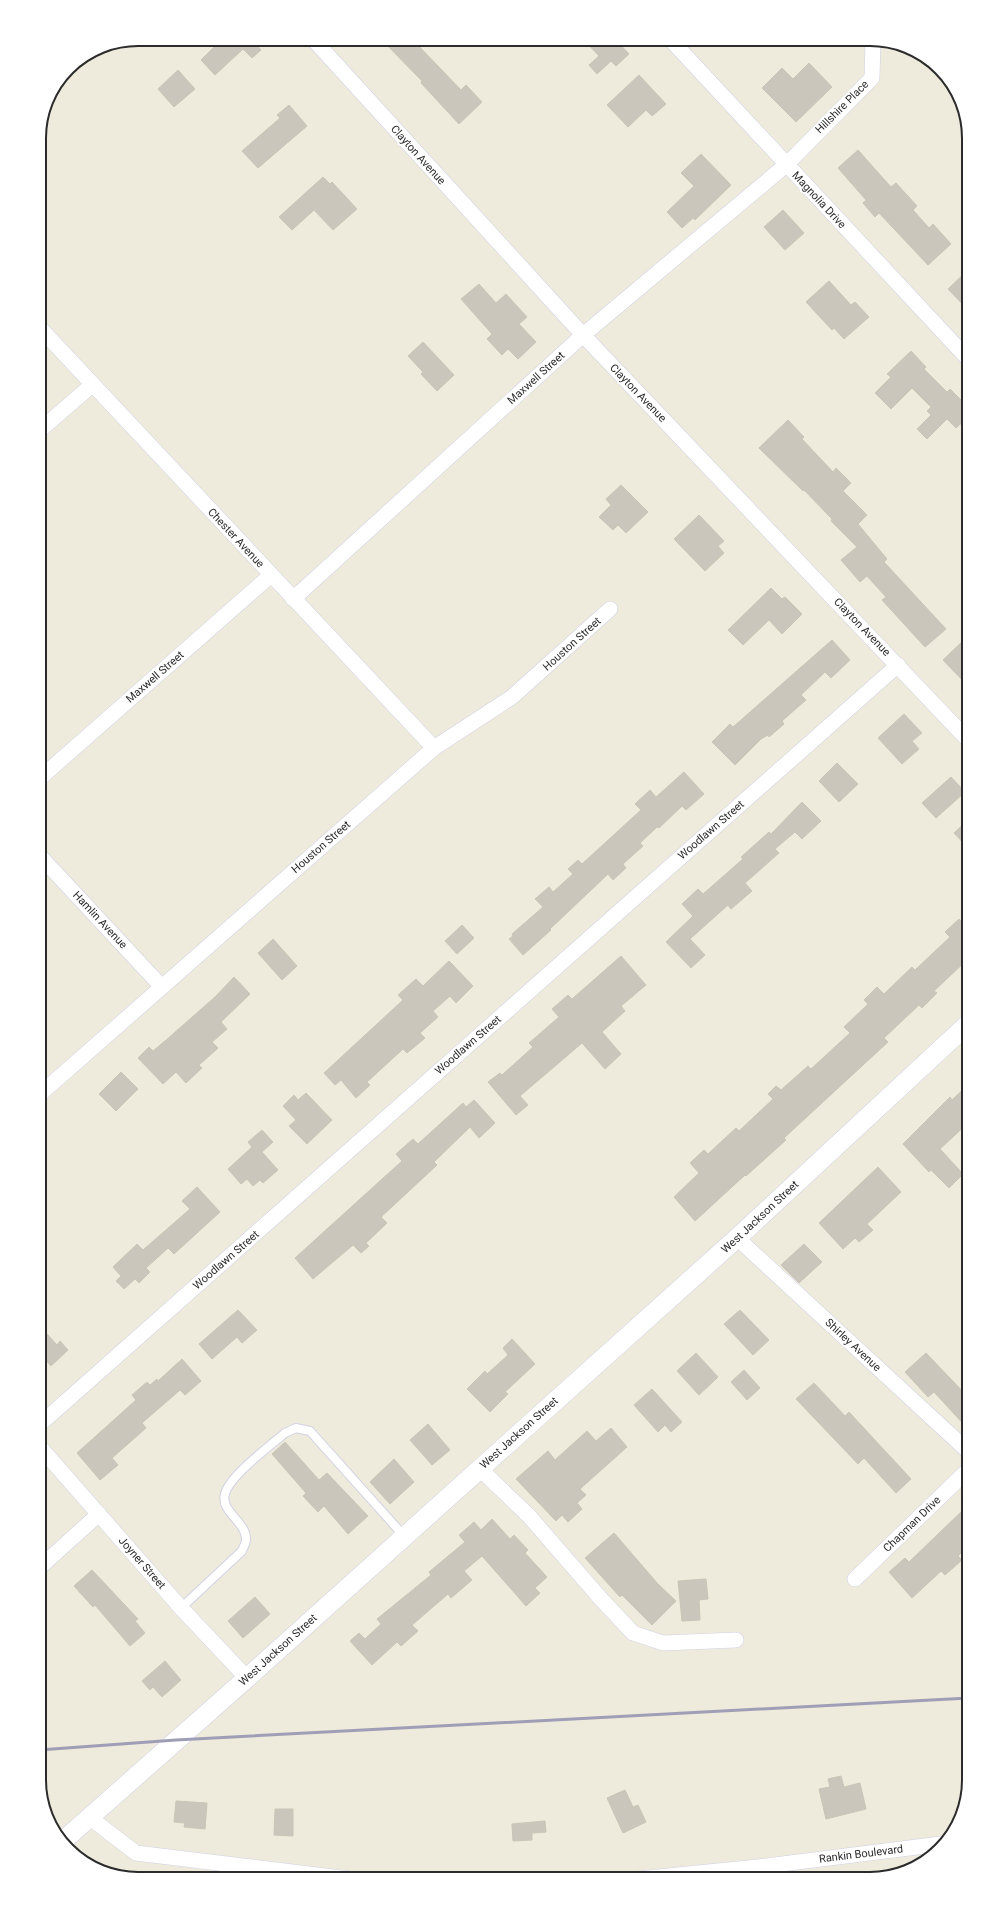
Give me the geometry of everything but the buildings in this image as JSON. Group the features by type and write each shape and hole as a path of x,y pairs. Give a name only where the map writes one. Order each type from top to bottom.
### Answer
{"street":[{"name":"Clayton Avenue","path":"319,46 583,335 962,734"},
{"name":"Magnolia Drive","path":"676,46 962,353"},
{"name":"Hillshire Place","path":"786,165 872,78 873,46"},
{"name":"Maxwell Street","path":"293,599 583,335 786,165"},
{"name":"Chester Avenue","path":"46,335 270,576 434,748"},
{"path":"46,425 92,385"},
{"name":"Maxwell Street","path":"46,772 270,576"},
{"name":"Houston Street","path":"46,1089 161,986 434,748 512,697 610,609"},
{"name":"Woodlawn Street","path":"46,1419 898,665"},
{"name":"Hamlin Avenue","path":"46,863 161,986"},
{"name":"West Jackson Street","path":"67,1838 247,1678 479,1468 737,1238 962,1029"},
{"name":"Shirley Avenue","path":"737,1238 962,1446"},
{"name":"Joyner Street","path":"46,1454 181,1608 247,1678"},
{"path":"479,1468 529,1516 600,1599 633,1633 663,1643 736,1640"},
{"name":"Chapman Drive","path":"856,1579 962,1476"},
{"path":"46,1562 99,1514"},
{"path":"89,1818 136,1854 290,1872"},
{"name":"Rankin Boulevard","path":"708,1872 935,1845"}],"lane":[{"path":"181,1608 242,1551 246,1540 245,1530 226,1506 224,1495 231,1481 285,1433 296,1428 310,1431 404,1536"}],"railway":[{"path":"46,1749 176,1740 962,1698"}]}
